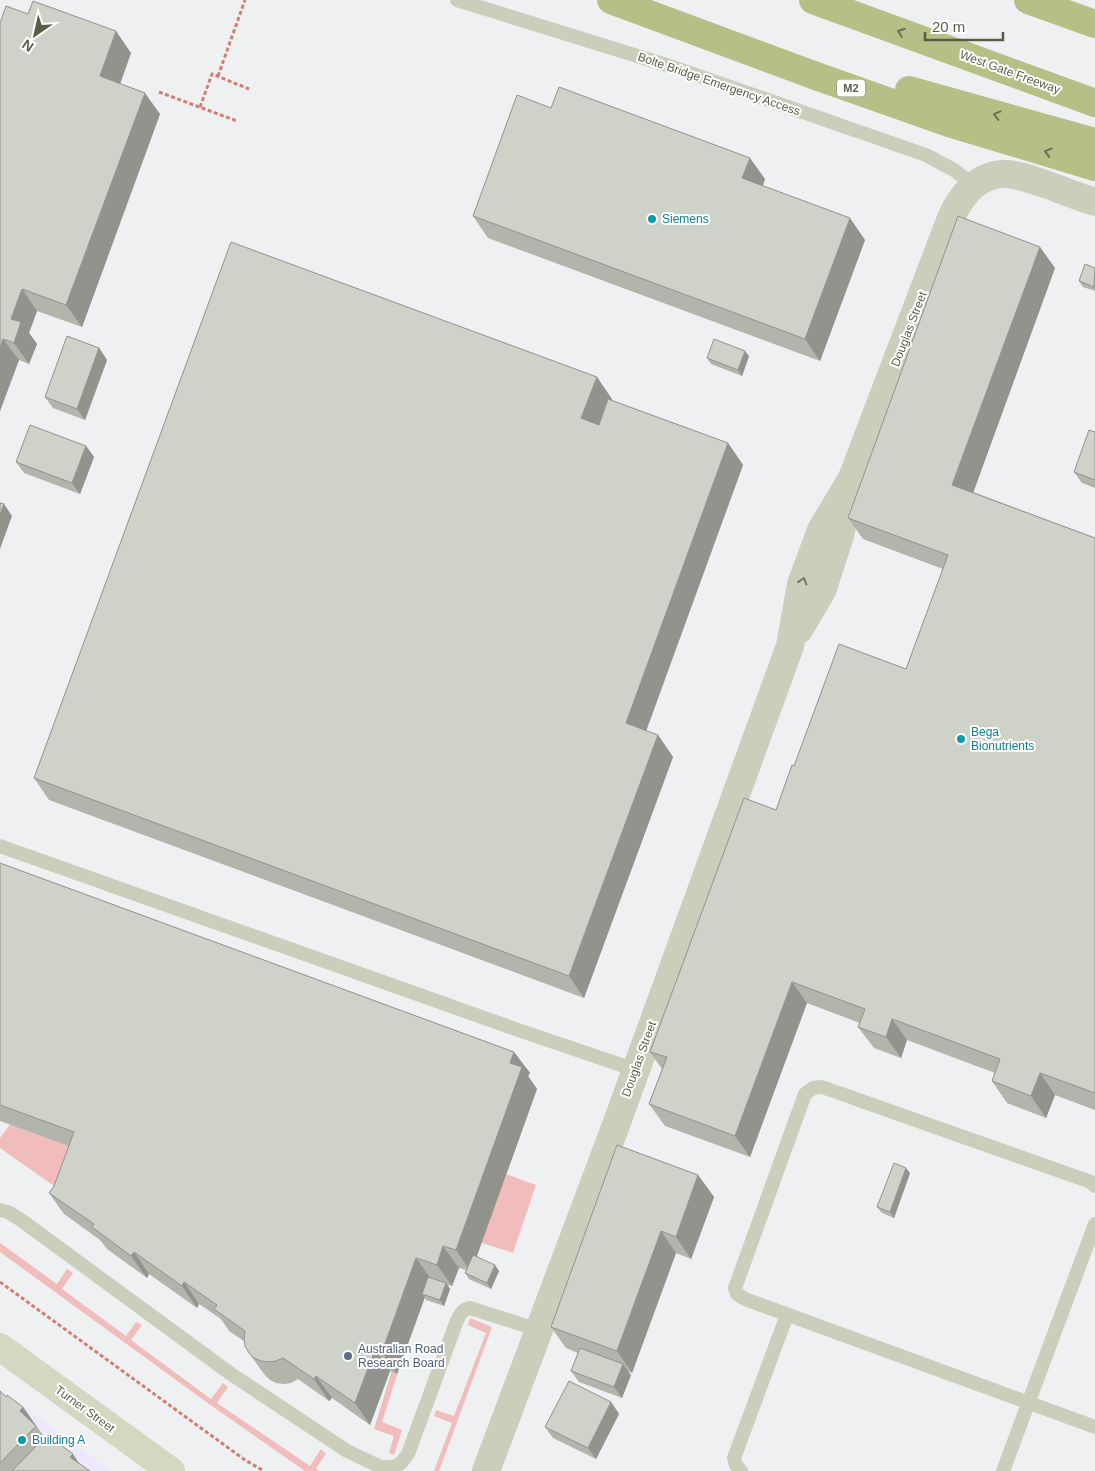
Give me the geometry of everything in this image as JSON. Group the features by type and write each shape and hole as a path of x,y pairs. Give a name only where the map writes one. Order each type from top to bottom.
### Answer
{"highway":[{"name":"M2","path":"611,0 940,120 1095,166"},
{"name":"M2","path":"645,0 918,94 1095,142"},
{"name":"West Gate Freeway","path":"812,0 1095,103"},
{"path":"1028,0 1095,24"}],"street":[{"path":"973,185 990,177 1007,174 1040,182 1095,202"},
{"name":"Douglas Street","path":"486,1471 636,1070 790,646 801,584 811,556 821,530 852,478 951,218 960,199 973,185"},
{"name":"Turner Street","path":"0,1347 171,1471"}],"lane":[{"name":"Bolte Bridge Emergency Access","path":"457,0 674,67 926,155 954,170 973,185"},
{"path":"0,846 636,1070"},
{"path":"1095,1186 1091,1182 822,1087 812,1088 805,1094 735,1288 737,1294 745,1299 1095,1426"},
{"path":"0,1210 8,1212 21,1220 231,1374 348,1451 381,1466 394,1467 401,1463 408,1454 462,1312 470,1308 540,1330"},
{"path":"1003,1471 1095,1224"},
{"path":"741,1471 736,1465 734,1458 787,1315"}],"path":[{"path":"218,76 246,0"},
{"path":"200,107 212,74 249,89"},
{"path":"159,92 237,121"},
{"path":"0,1282 237,1454 264,1471"}],"shaded area":[{"path":"12,1122 92,1151 64,1193 0,1148 0,1138"},
{"path":"503,1173 536,1185 513,1253 479,1242"},
{"path":"0,1243 57,1284 67,1269 73,1273 62,1289 126,1336 136,1322 142,1325 131,1340 211,1399 223,1383 228,1387 217,1403 310,1466 321,1449 326,1454 316,1468 319,1471 305,1471 209,1404 0,1252"},
{"path":"470,1318 492,1327 439,1471 434,1471 452,1423 434,1416 436,1410 454,1416 486,1333 468,1325"},
{"path":"392,1370 398,1372 382,1422 402,1430 394,1455 389,1453 394,1436 374,1429"},
{"path":"0,1389 111,1471 0,1471"}],"building":[{"path":"33,1 116,31 100,76 145,93 66,305 22,289 11,319 21,322 14,343 3,339 0,348 0,23 6,6 28,14"},
{"name":"Siemens","path":"559,87 750,158 742,178 850,218 805,339 473,216 517,95 551,108"},
{"name":"Bega Bionutrients","path":"958,216 1040,247 952,485 1095,538 1095,1093 1040,1073 1031,1096 992,1081 1000,1059 892,1019 886,1037 858,1027 865,1009 792,982 735,1136 649,1104 667,1057 650,1052 744,798 776,810 839,644 906,669 948,555 848,518"},
{"path":"231,242 597,377 581,418 599,425 608,399 728,443 626,723 658,735 569,976 34,778"},
{"path":"1085,264 1095,268 1094,287 1079,281"},
{"path":"67,336 99,348 77,409 45,397"},
{"path":"714,339 745,351 738,370 707,358"},
{"path":"30,425 86,446 72,483 16,462"},
{"path":"1089,430 1095,432 1095,480 1074,472"},
{"path":"0,503 4,504 0,515"},
{"path":"0,863 514,1052 510,1063 522,1067 456,1250 443,1246 437,1265 416,1258 382,1352 375,1350 355,1403 316,1376 314,1379 283,1358 269,1362 254,1358 245,1346 245,1331 214,1309 217,1305 184,1282 182,1286 134,1252 131,1256 92,1227 94,1224 49,1193 54,1186 74,1132 0,1105"},
{"path":"617,1145 698,1175 676,1237 661,1231 617,1351 551,1327"},
{"path":"894,1163 906,1168 890,1212 877,1207"},
{"path":"473,1255 495,1265 487,1283 465,1273"},
{"path":"428,1277 446,1283 440,1300 422,1294"},
{"path":"580,1348 623,1364 614,1387 571,1371"},
{"path":"569,1381 611,1402 588,1448 545,1427"},
{"path":"0,1391 23,1407 20,1411 36,1426 0,1463"},
{"path":"47,1435 73,1454 70,1457 90,1471 12,1471"}],"place":[{"name":"Siemens","path":"652,219"},
{"name":"Bega Bionutrients","path":"961,739"},
{"name":"Australian Road Research Board","path":"348,1356"},
{"name":"Building A","path":"22,1440"}]}
